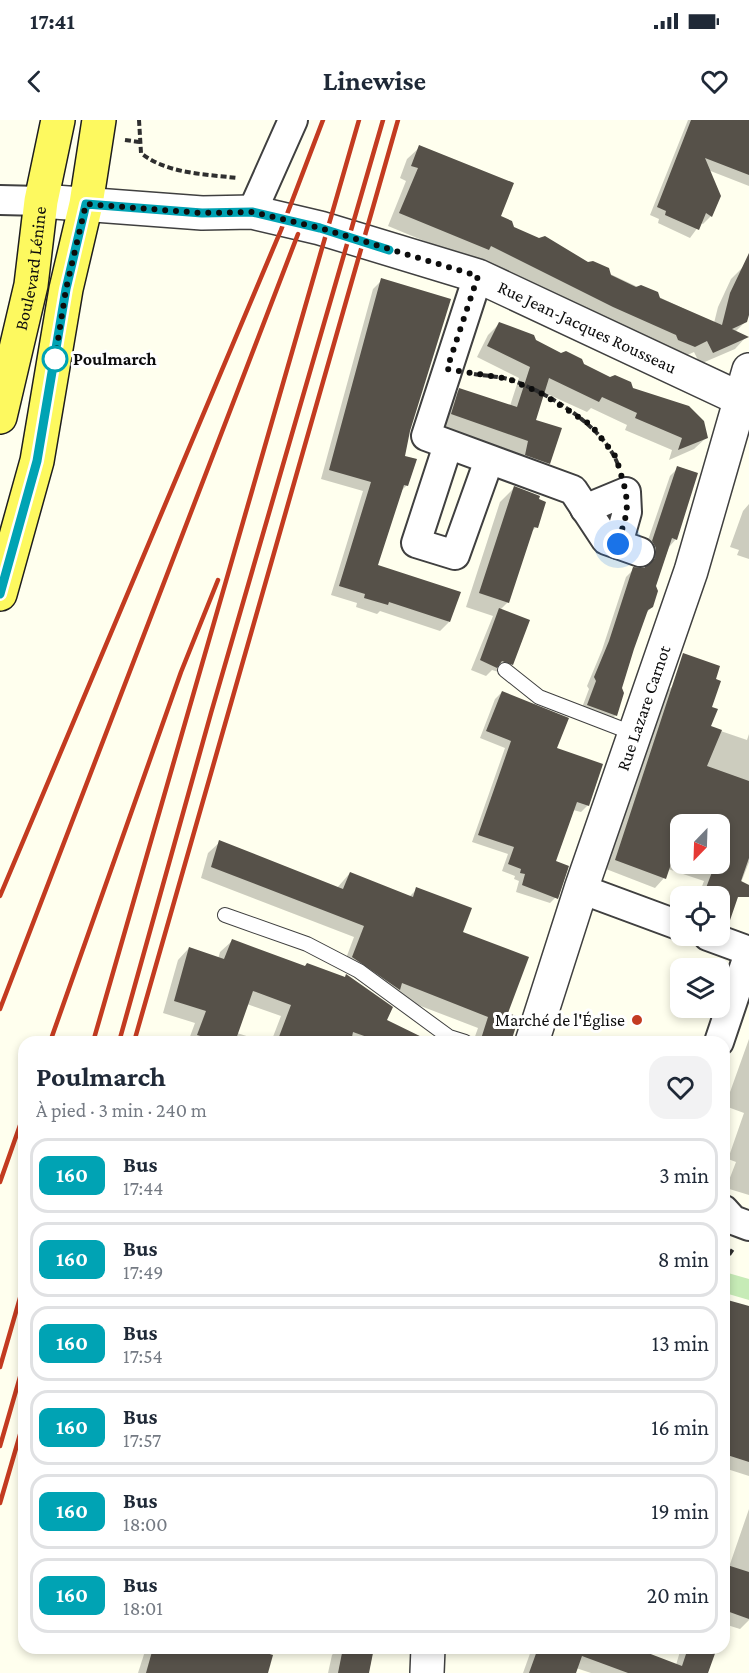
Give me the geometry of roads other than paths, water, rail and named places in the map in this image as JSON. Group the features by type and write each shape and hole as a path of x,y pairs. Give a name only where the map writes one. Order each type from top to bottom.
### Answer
{"main road":[{"name":"Boulevard Lénine","path":"0,417 31,285 41,201 58,120"},
{"path":"0,594 37,461 66,289 86,204 99,120"}],"street":[{"path":"252,212 293,120"},
{"path":"0,200 41,201"},
{"name":"Rue Jean-Jacques Rousseau","path":"41,201 202,213 252,212 320,228 478,276 746,391"},
{"path":"478,276 426,436 573,490 585,509 606,540 629,548 626,492 585,509"},
{"name":"Rue Lazare Carnot","path":"534,1036 581,890 691,571 746,391"},
{"path":"448,445 416,543 455,555 489,460"},
{"path":"581,890 670,922"},
{"path":"721,1036 749,952 730,945"},
{"path":"730,1217 749,1226"},
{"path":"427,1673 428,1654"}],"lane":[{"path":"505,670 539,697 635,734"},
{"path":"225,915 307,944 358,970 447,1036"}],"railway":[{"path":"0,896 281,230 323,120"},
{"path":"95,1036 359,120"},
{"path":"121,1036 211,713 383,120"},
{"path":"136,1036 398,120"},
{"path":"0,1009 298,234"},
{"path":"52,1036 181,672 218,580"},
{"path":"0,1182 18,1131"},
{"path":"0,1367 18,1305"},
{"path":"0,1446 18,1384"},
{"path":"0,1503 18,1442"}],"place":[{"name":"Poulmarch","path":"55,359"},
{"name":"Marché de l'Église","path":"637,1020"}]}
